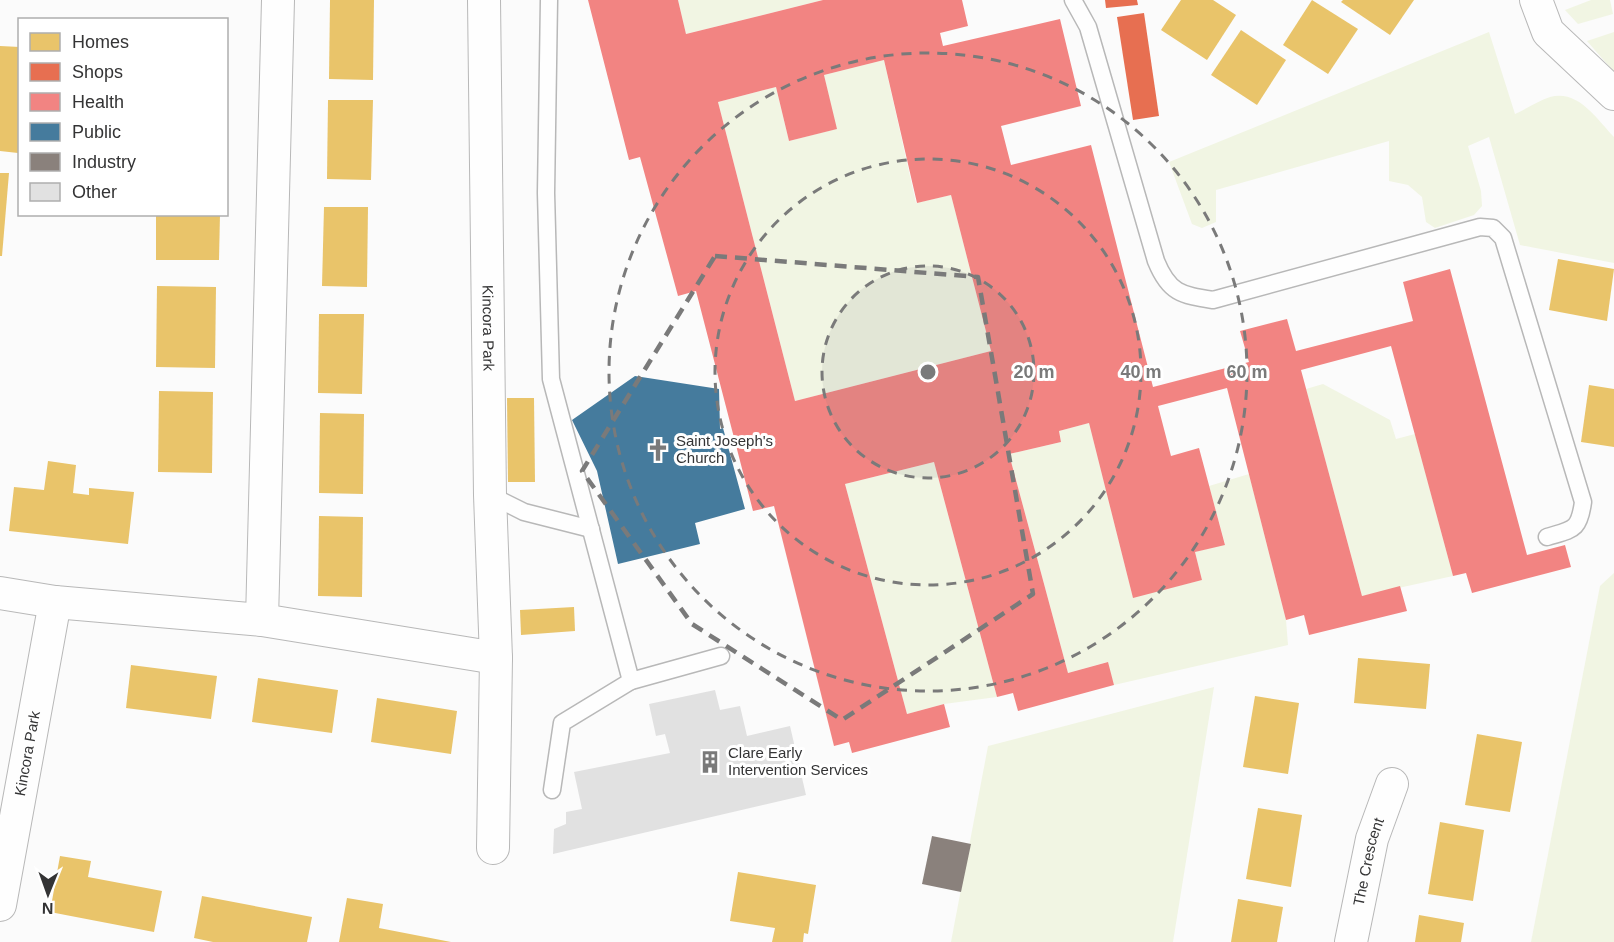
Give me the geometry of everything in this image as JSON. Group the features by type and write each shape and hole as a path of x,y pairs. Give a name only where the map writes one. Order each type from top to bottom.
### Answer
{"street":[{"path":"262,620 278,0"},
{"name":"Kincora Park","path":"484,0 490,495 496,658 493,848"},
{"path":"1536,0 1548,32 1614,94"},
{"path":"0,593 55,602 262,620 496,658"},
{"name":"Kincora Park","path":"0,904 55,602"},
{"name":"The Crescent","path":"1351,942 1372,839 1392,784"}],"lane":[{"path":"549,0 546,193 551,379 631,681"},
{"path":"1073,0 1088,27 1156,261 1163,280 1181,296 1213,300 1480,227 1493,228 1503,238 1583,502 1581,521 1574,529 1547,537"},
{"path":"490,495 524,512 591,530"},
{"path":"552,790 562,723 631,681 721,656"}],"highlighted area":[{"path":"715,256 978,277 1033,594 842,720 692,624 582,471"}],"green space":[{"path":"678,0 823,0 686,34"},
{"path":"1591,0 1610,0 1613,14 1578,24 1565,10"},
{"path":"1489,32 1515,114 1550,97 1569,97 1594,114 1614,137 1614,263 1520,245 1489,137 1468,146 1481,191 1482,206 1474,215 1435,228 1426,222 1422,197 1408,185 1389,181 1389,141 1216,190 1216,222 1202,228 1192,224 1169,162"},
{"path":"1614,32 1614,72 1587,41"},
{"path":"884,60 916,203 951,195 991,351 795,401 718,102 776,87 789,141 836,129 824,75"},
{"path":"1323,384 1390,420 1396,439 1415,434 1453,576 1362,596 1306,389"},
{"path":"1089,423 1133,597 1202,580 1195,552 1225,544 1209,486 1249,474 1286,620 1288,645 1114,685 1107,662 1068,673 1009,454 1061,442 1059,431"},
{"path":"934,462 997,697 944,704 907,714 845,484"},
{"path":"1614,573 1614,942 1531,942 1600,586"},
{"path":"1214,687 1173,942 951,942 988,746"}],"building: Homes":[{"path":"330,0 374,0 373,80 329,79"},
{"path":"1181,0 1213,0 1236,15 1207,60 1161,30"},
{"path":"1312,0 1358,29 1328,74 1283,45"},
{"path":"1343,0 1414,0 1390,35 1341,2"},
{"path":"1241,30 1286,60 1257,105 1211,75"},
{"path":"0,46 18,47 18,153 0,151"},
{"path":"328,100 373,100 371,180 327,179"},
{"path":"0,173 9,173 2,256 0,256"},
{"path":"324,207 368,207 367,287 322,286"},
{"path":"156,216 220,216 219,260 156,260"},
{"path":"1558,259 1614,269 1607,321 1549,310"},
{"path":"157,286 216,287 215,368 156,367"},
{"path":"319,314 364,314 362,394 318,393"},
{"path":"1589,385 1614,389 1614,447 1581,442"},
{"path":"159,391 213,392 212,473 158,472"},
{"path":"507,398 534,398 535,482 508,482"},
{"path":"320,413 364,414 363,494 319,493"},
{"path":"48,461 76,465 73,493 89,495 89,488 134,492 128,544 9,531 14,487 44,490"},
{"path":"319,516 363,517 362,597 318,596"},
{"path":"574,607 575,631 521,635 520,610"},
{"path":"1358,658 1430,664 1426,709 1354,703"},
{"path":"131,665 217,676 211,719 126,708"},
{"path":"258,678 338,690 332,733 252,722"},
{"path":"1255,696 1299,703 1288,774 1243,767"},
{"path":"377,698 457,711 451,754 371,742"},
{"path":"1477,734 1522,742 1510,812 1465,805"},
{"path":"1258,808 1302,815 1291,887 1246,879"},
{"path":"1440,822 1484,830 1473,901 1428,894"},
{"path":"60,856 91,861 88,877 162,891 154,932 50,912"},
{"path":"738,872 816,885 808,934 804,933 803,942 772,942 775,928 730,921"},
{"path":"202,896 312,917 307,942 213,942 194,938"},
{"path":"347,898 383,904 379,928 451,942 339,942"},
{"path":"1238,899 1283,907 1277,942 1231,942"},
{"path":"1419,915 1464,923 1461,942 1415,942"}],"building: Shops":[{"path":"1105,0 1137,0 1138,5 1106,8"},
{"path":"1144,13 1159,116 1133,120 1117,17"}],"building: Health":[{"path":"588,0 678,0 686,34 823,0 962,0 968,26 940,33 943,46 1060,19 1081,106 1001,126 1011,165 1091,145 1153,387 1249,362 1240,331 1287,319 1296,351 1413,321 1403,282 1450,269 1527,555 1565,545 1571,567 1472,593 1466,573 1453,576 1391,346 1301,370 1362,596 1400,586 1407,611 1309,635 1304,615 1286,620 1227,388 1158,406 1171,456 1199,448 1225,545 1195,552 1202,580 1133,598 1089,423 1059,431 1061,442 1009,454 1068,673 1108,662 1114,685 1018,711 1013,693 997,697 934,462 845,484 907,714 944,704 950,727 852,753 849,742 834,746 774,506 753,511 696,291 678,296 640,157 629,160","holes":["884,60 917,203 951,195 991,351 795,401 718,102 776,87 789,141 837,129 824,75"]}],"building: Public":[{"name":"Saint Joseph's Church","path":"635,376 719,389 720,429 723,428 745,509 695,523 700,544 618,564 597,471 572,420"}],"building: Industry":[{"path":"932,836 971,844 961,892 922,884"}],"building: Other":[{"name":"Clare Early Intervention Services","path":"715,690 720,710 740,706 747,736 790,726 806,795 553,854 554,829 566,824 566,812 582,809 574,772 670,753 665,734 656,736 649,704"}],"place":[{"name":"Saint Joseph's Church","path":"658,450"},
{"name":"Clare Early Intervention Services","path":"710,762"}]}
